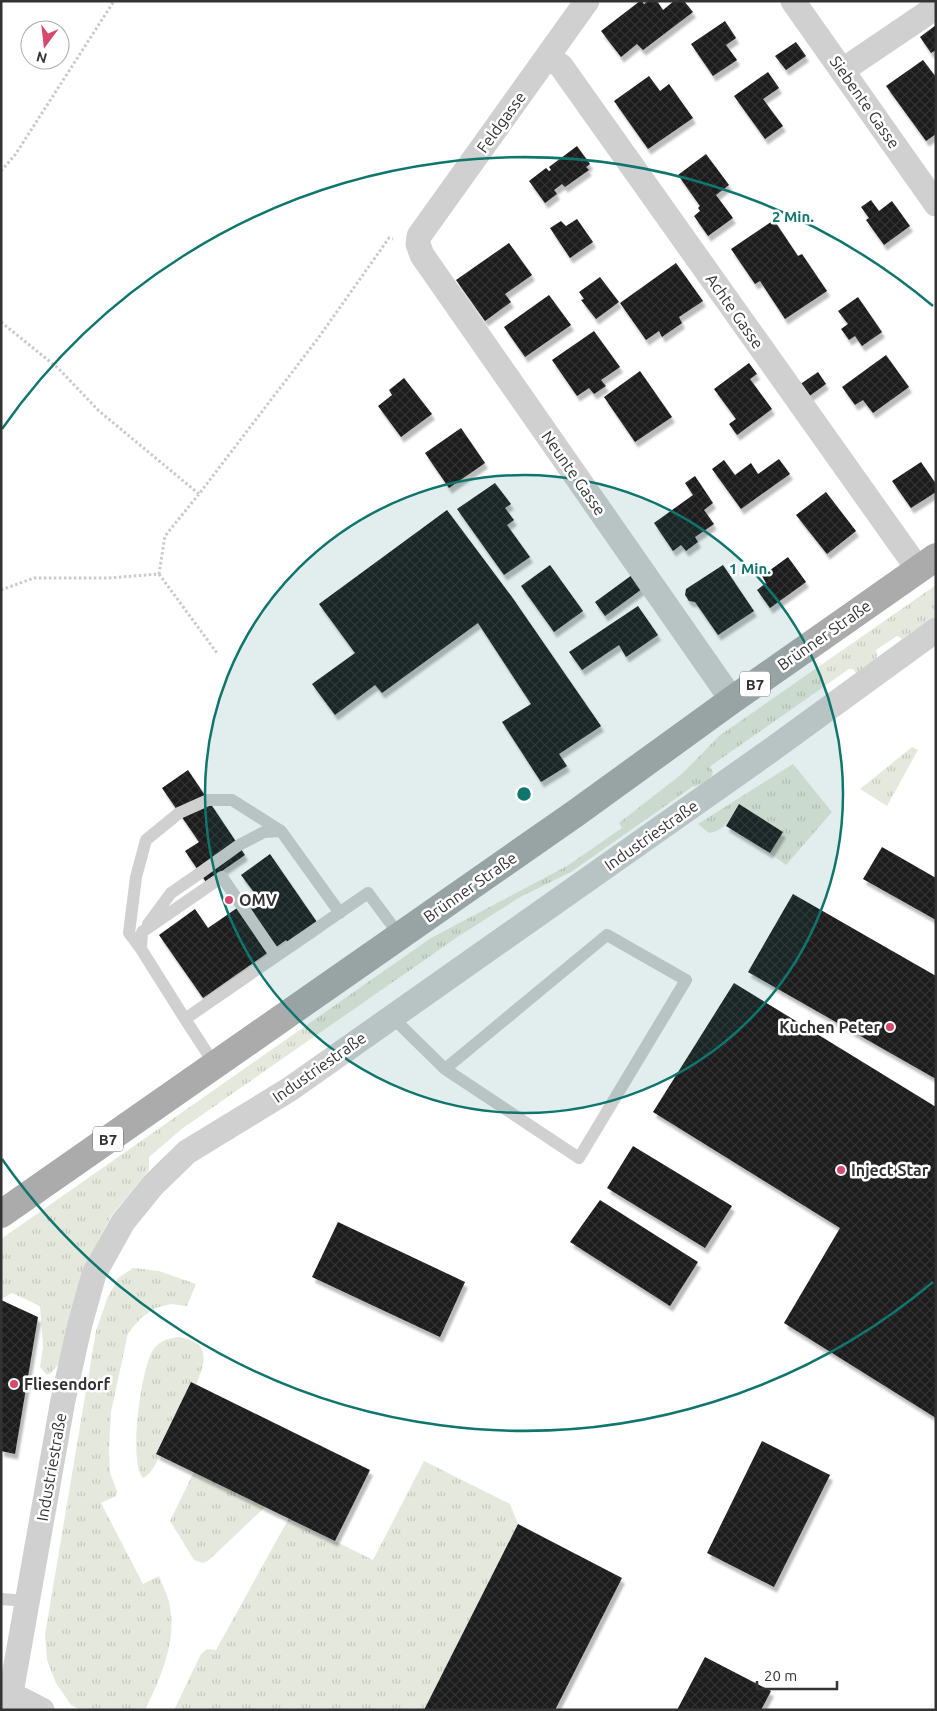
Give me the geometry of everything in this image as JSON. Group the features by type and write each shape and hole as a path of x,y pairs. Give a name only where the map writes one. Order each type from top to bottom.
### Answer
{"main road":[{"name":"Brünner Straße","path":"1,1214 576,813 732,700 927,563"}],"street":[{"name":"Feldgasse","path":"418,244 419,236 587,1"},
{"name":"Siebente Gasse","path":"793,1 936,204"},
{"path":"843,70 936,7"},
{"name":"Achte Gasse","path":"548,57 561,66 927,563"},
{"name":"Neunte Gasse","path":"418,244 422,255 732,700"},
{"name":"Industriestraße","path":"10,1702 63,1400 80,1324 94,1274 123,1222 152,1185 187,1152 290,1089 767,753 936,630"},
{"path":"10,1702 42,1710"}],"lane":[{"path":"215,1065 129,933 136,877 146,840 179,813 208,800 232,800 281,831 340,913"},
{"path":"141,949 142,932 171,893 239,845 264,832 281,831"},
{"path":"142,932 222,877 276,956"},
{"path":"185,1019 368,893 400,936"},
{"path":"392,1017 445,1069 579,1158 686,980 607,935 445,1069"},
{"path":"1,1599 27,1601"}],"path":[{"path":"1,171 16,155 114,1"},
{"path":"217,653 159,574 165,536 319,337 389,238 418,244"},
{"path":"1,322 60,369 98,410 199,494"},
{"path":"1,590 34,578 109,578 159,574"}],"green space":[{"path":"936,585 936,616 902,639 897,636 876,650 876,660 856,673 853,669 849,669 712,765 710,767 713,772 708,780 692,787 571,872 520,897 459,936 183,1128 149,1157 149,1170 111,1216 81,1275 60,1362 51,1373 47,1375 44,1372 40,1367 43,1347 40,1306 12,1293 1,1299 1,1239 431,938 567,866 622,828 619,823 683,773 719,736"},
{"path":"912,747 918,750 887,806 860,789"},
{"path":"793,764 832,812 786,865 770,853 783,832 739,805 720,829 709,833 698,824"},
{"path":"133,1268 159,1271 196,1284 187,1306 171,1304 155,1308 141,1318 128,1333 111,1412 110,1473 117,1491 116,1496 101,1503 143,1584 159,1576 169,1602 171,1616 170,1644 157,1685 145,1710 81,1710 71,1705 56,1683 47,1660 45,1635 96,1331 107,1299 118,1278"},
{"path":"179,1337 197,1344 201,1348 203,1354 202,1368 196,1385 191,1382 156,1453 160,1456 157,1462 143,1478 139,1469 136,1435 144,1375 155,1347 164,1340"},
{"path":"424,1461 510,1504 518,1524 424,1710 174,1710 201,1654 207,1649 216,1650 289,1518 373,1560"},
{"path":"194,1472 265,1507 209,1560 203,1563 194,1560 170,1521"}],"building":[{"path":"640,1 644,4 648,1 657,1 663,10 674,1 684,1 693,12 643,50 637,44 621,57 601,31"},
{"path":"725,21 736,38 726,45 737,60 713,76 691,44"},
{"path":"936,25 936,50 931,53 920,37"},
{"path":"796,42 806,56 786,70 775,56"},
{"path":"923,60 936,77 936,134 926,141 886,86"},
{"path":"768,72 779,88 763,99 783,126 765,139 734,96"},
{"path":"649,76 660,91 669,84 693,118 648,149 614,101"},
{"path":"577,146 590,164 586,167 589,170 565,187 562,184 554,190 557,194 545,203 529,181 546,168 549,171 551,170 549,167"},
{"path":"706,154 729,185 716,195 733,218 708,236 694,216 700,211 698,208 700,206 678,175"},
{"path":"871,200 879,211 892,201 910,226 884,245 866,220 869,218 861,207"},
{"path":"577,219 593,242 570,258 550,228 561,221 566,226"},
{"path":"774,220 798,256 802,254 827,291 785,319 760,281 755,284 731,249"},
{"path":"509,243 532,275 505,294 511,302 485,321 456,280"},
{"path":"676,263 703,301 679,317 682,323 662,337 659,331 646,340 620,303"},
{"path":"600,277 619,302 596,319 581,300 584,299 579,292"},
{"path":"549,295 571,325 525,357 504,327"},
{"path":"858,297 882,332 862,346 855,336 849,340 841,329 848,324 838,311"},
{"path":"594,331 620,367 601,380 606,386 594,394 589,388 577,396 552,360"},
{"path":"886,355 909,387 873,413 863,400 855,405 842,387"},
{"path":"749,363 757,374 750,379 772,409 737,435 729,424 736,419 714,389"},
{"path":"640,371 672,417 635,442 604,397"},
{"path":"818,372 826,384 808,397 799,385"},
{"path":"404,378 432,414 401,437 378,406 392,395 389,390"},
{"path":"461,428 485,463 449,488 425,453"},
{"path":"779,459 790,474 741,509 712,469 724,460 735,475 751,463 758,474"},
{"path":"921,462 936,484 936,492 911,508 892,481"},
{"path":"695,476 713,503 704,510 714,524 695,537 698,542 686,551 681,545 673,551 654,523 693,495 685,483"},
{"path":"495,483 511,504 505,508 514,520 507,525 530,557 504,575 457,509"},
{"path":"826,492 856,531 827,554 796,515"},
{"path":"447,510 512,597 601,726 559,754 567,766 541,782 502,722 531,704 478,623 382,693 375,685 335,715 312,684 355,653 319,604"},
{"path":"788,557 806,582 770,608 757,590 766,583 762,576"},
{"path":"550,565 583,611 554,632 521,586"},
{"path":"723,565 754,611 718,635 695,602 689,601 685,595 686,589"},
{"path":"632,575 642,589 605,616 595,602"},
{"path":"638,606 658,635 626,657 619,645 582,670 569,652"},
{"path":"188,770 245,855 206,882 185,851 199,842 162,788"},
{"path":"739,804 783,832 770,853 726,826"},
{"path":"882,847 936,878 936,920 863,879"},
{"path":"270,854 319,925 290,945 286,940 203,998 159,935 195,909 208,928 256,895 241,875"},
{"name":"Kuchen Peter","path":"793,894 936,976 936,1079 748,972"},
{"name":"Inject Star","path":"734,983 936,1107 936,1418 784,1323 840,1228 653,1112"},
{"path":"633,1146 732,1206 705,1248 607,1188"},
{"path":"600,1200 698,1262 670,1306 570,1242"},
{"path":"338,1222 465,1282 440,1337 312,1277"},
{"name":"Fliesendorf","path":"1,1300 38,1317 15,1454 1,1451"},
{"path":"191,1382 370,1470 335,1541 156,1454"},
{"path":"762,1441 830,1475 774,1587 707,1553"},
{"path":"518,1524 622,1578 555,1710 424,1710"},
{"path":"705,1657 771,1691 761,1710 677,1710"}],"place":[{"name":"OMV","path":"229,900"},
{"name":"Kuchen Peter","path":"890,1027"},
{"name":"Inject Star","path":"841,1170"},
{"name":"Fliesendorf","path":"14,1384"}]}
